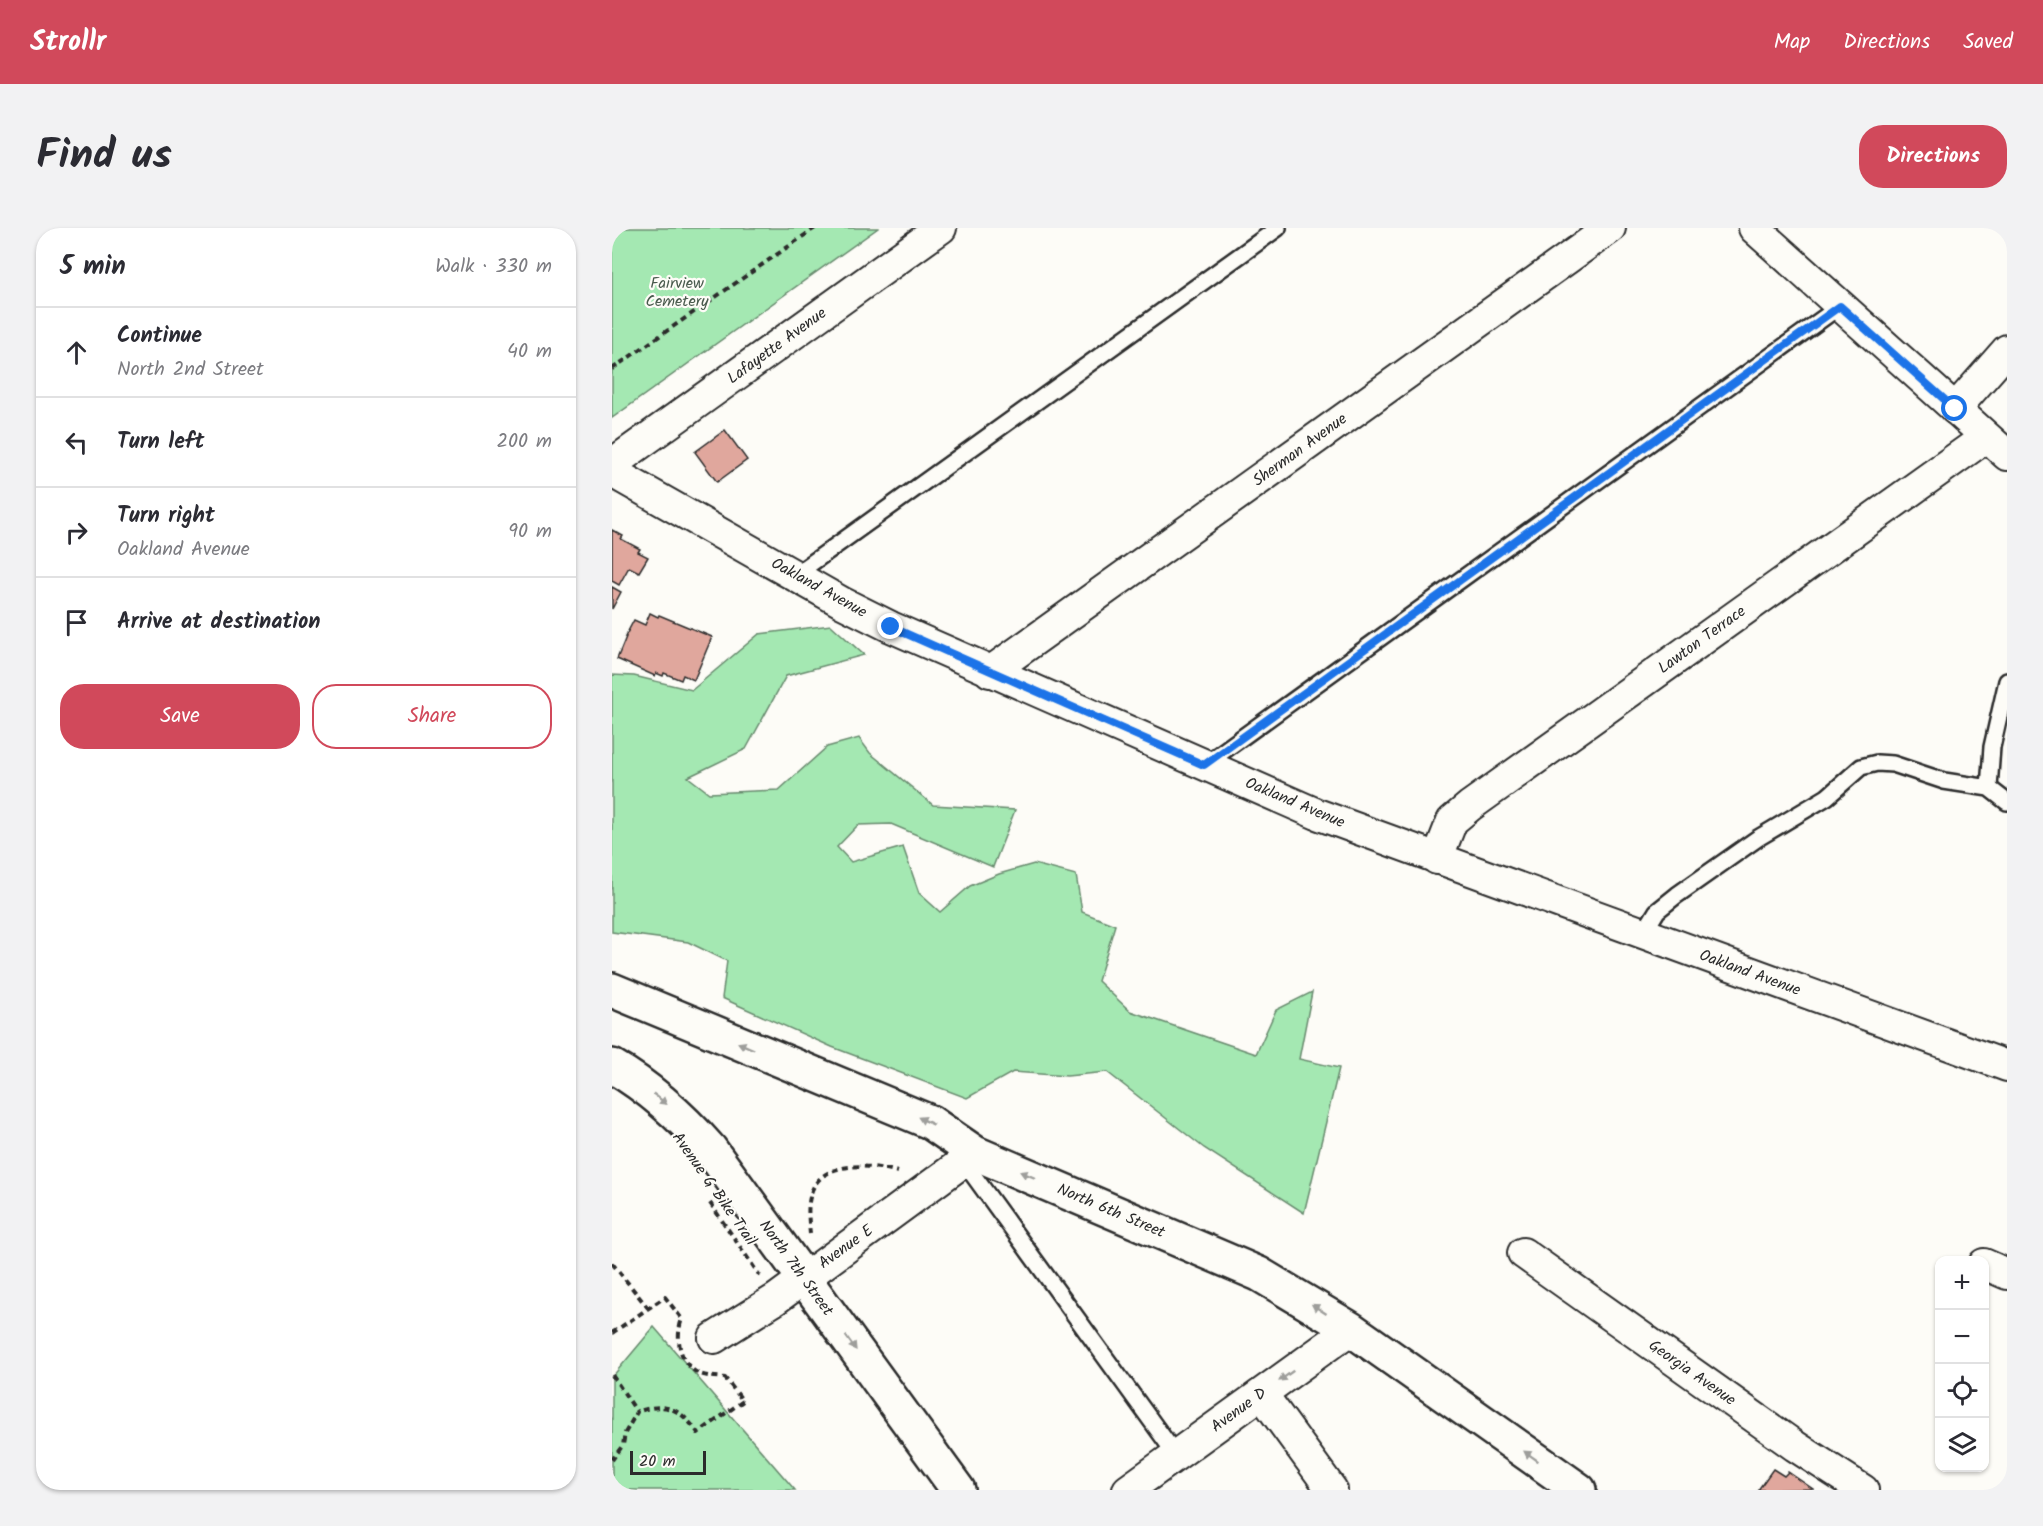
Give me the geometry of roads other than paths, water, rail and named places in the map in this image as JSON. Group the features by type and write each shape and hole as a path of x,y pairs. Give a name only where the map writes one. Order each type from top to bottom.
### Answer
{"street":[{"name":"Lafayette Avenue","path":"612,464 941,228"},
{"name":"Sherman Avenue","path":"990,672 1610,228"},
{"path":"1754,228 1997,446"},
{"path":"1955,409 2007,350"},
{"name":"Lawton Terrace","path":"1437,859 1452,821 1470,806 1997,446"},
{"name":"Oakland Avenue","path":"612,472 853,608 990,672 1317,814 2007,1066"},
{"name":"North 6th Street","path":"612,990 930,1122 969,1157 1259,1274 1351,1329 1579,1490"},
{"name":"North 7th Street","path":"612,1066 642,1085 673,1110 710,1149 958,1490"},
{"name":"Avenue E","path":"714,1338 804,1278 969,1157"},
{"name":"Georgia Avenue","path":"1523,1253 1795,1446 1863,1490"},
{"path":"1989,1266 2007,1274"},
{"name":"Avenue D","path":"1143,1486 1176,1455 1351,1329"},
{"path":"1262,1394 1332,1490"}],"lane":[{"path":"795,575 1278,228"},
{"path":"1204,765 1840,306"},
{"path":"1989,788 1992,747 2007,681"},
{"path":"1643,934 1657,911 1677,895 1758,838 1827,797 1861,767 1876,763 1893,764 1944,781 1989,788 2007,802"},
{"path":"969,1157 1176,1455"}],"park label":[{"name":"Fairview Cemetery","path":"677,292"}]}
